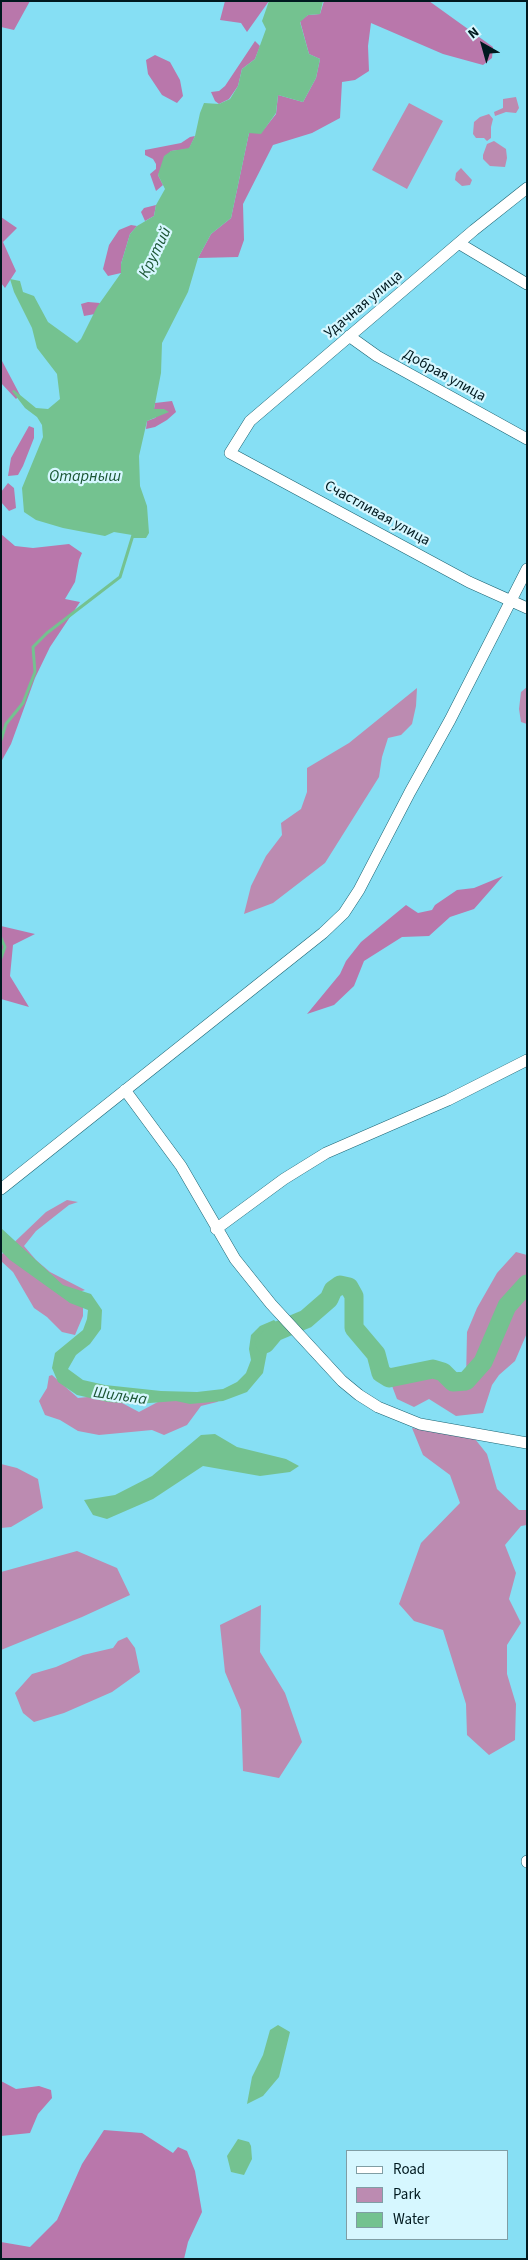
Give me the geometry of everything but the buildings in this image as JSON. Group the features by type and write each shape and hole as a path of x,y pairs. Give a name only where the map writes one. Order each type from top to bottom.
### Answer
{"street":[{"name":"Удачная улица","path":"230,453 250,421 527,188"},
{"path":"460,244 527,284"},
{"name":"Добрая улица","path":"349,336 377,356 527,439"},
{"name":"Счастливая улица","path":"230,453 470,582 527,608"},
{"path":"1,1189 323,933 344,913 359,890 450,720 527,570"},
{"path":"216,1229 284,1179 326,1153 448,1100 527,1060"},
{"path":"125,1090 181,1166 234,1259 308,1345 359,1396 378,1407 420,1424 527,1443"}],"green space":[{"path":"516,97 519,108 516,113 506,112 495,116 494,112 503,108 503,99"},
{"path":"409,103 443,121 407,189 372,170"},
{"path":"489,114 493,119 491,138 487,141 484,138 476,138 473,134 474,122 480,117"},
{"path":"494,141 506,149 505,167 490,166 483,159 487,144"},
{"path":"461,168 472,180 470,185 462,186 455,180 456,173"},
{"path":"527,687 527,724 521,722 519,709 521,692"},
{"path":"417,688 412,724 401,735 388,738 382,757 379,777 325,863 273,903 244,914 251,886 266,856 282,835 281,823 301,809 307,792 307,768 349,743"},
{"path":"67,1200 78,1202 69,1205 36,1231 24,1246 50,1272 85,1290 73,1294 83,1305 83,1316 75,1335 62,1332 47,1317 34,1308 13,1272 1,1261 2,1254 46,1212"},
{"path":"516,1252 527,1255 527,1333 515,1361 499,1375 492,1385 483,1413 456,1416 429,1399 414,1407 397,1399 389,1378 433,1369 443,1372 453,1382 466,1380 467,1332 477,1308 497,1273"},
{"path":"52,1375 78,1398 107,1395 139,1412 169,1396 228,1394 217,1402 201,1406 187,1425 164,1435 152,1430 99,1435 78,1431 60,1420 45,1415 39,1401 47,1388 49,1376"},
{"path":"412,1428 475,1439 487,1454 497,1489 519,1510 527,1510 527,1525 521,1526 505,1545 516,1573 509,1599 521,1623 507,1645 507,1674 516,1704 515,1740 489,1755 467,1735 466,1704 443,1630 414,1621 399,1604 421,1543 460,1503 450,1475 423,1455"},
{"path":"1,1464 17,1468 38,1479 43,1508 11,1527 1,1528"},
{"path":"77,1551 117,1568 130,1595 1,1650 1,1572"},
{"path":"261,1605 260,1652 285,1693 302,1742 279,1778 243,1771 241,1710 225,1672 220,1625"},
{"path":"127,1637 135,1648 140,1672 112,1692 64,1713 34,1722 23,1713 15,1693 32,1674 56,1667 83,1655 113,1648 118,1641"}],"shaded area":[{"path":"1,1 30,1 14,30 1,27"},
{"path":"225,1 269,1 247,32 241,23 220,20"},
{"path":"324,1 429,1 493,47 492,58 483,65 443,54 371,23 368,46 369,71 355,80 342,82 340,118 312,133 273,145 243,204 244,240 238,257 198,258 211,234 231,218 249,133 261,133 276,114 278,95 303,102 316,78 320,59 309,54 300,21 308,15 320,14"},
{"path":"255,41 260,46 255,59 242,69 238,86 229,99 219,104 215,101 211,92 219,91 225,86"},
{"path":"155,55 170,62 180,80 183,96 177,103 162,95 148,74 146,60"},
{"path":"195,136 189,149 171,151 158,175 163,185 156,191 150,174 156,169 156,164 153,159 145,155 145,150 181,143"},
{"path":"156,205 154,216 145,221 141,212 144,208"},
{"path":"1,217 17,228 3,242 16,271 5,288 1,283"},
{"path":"131,225 137,226 130,234 121,264 121,273 108,276 103,269 109,245 119,230"},
{"path":"88,302 100,303 95,314 84,316 81,304"},
{"path":"1,359 20,395 16,399 1,383"},
{"path":"172,401 176,412 155,427 146,429 147,421 155,418 164,409 154,409 155,403"},
{"path":"29,426 34,428 34,438 23,466 18,475 8,476 11,458"},
{"path":"8,483 14,488 16,508 9,511 1,502 1,492"},
{"path":"1,534 15,546 33,548 69,544 82,553 75,582 65,599 80,602 50,647 35,678 11,744 1,762"},
{"path":"503,876 474,909 450,917 429,936 402,937 364,961 354,986 334,1005 307,1014 340,974 346,961 361,942 406,905 418,913 432,910 435,905 457,890 474,888"},
{"path":"1,926 35,934 13,945 10,976 29,1007 1,999"},
{"path":"1,2081 16,2089 39,2086 51,2090 52,2098 38,2114 30,2133 1,2136"},
{"path":"104,2130 142,2133 173,2153 178,2147 187,2151 195,2171 202,2212 188,2242 184,2259 1,2259 1,2242 30,2247 57,2220 82,2164"}],"water":[{"name":"Отарныш","path":"269,1 323,1 320,14 308,15 300,22 309,54 320,59 316,78 303,102 278,95 276,113 261,134 249,133 231,218 211,234 198,258 188,292 162,343 161,373 154,409 164,409 169,412 147,421 139,456 140,486 147,506 149,533 146,538 131,538 132,535 114,532 105,536 63,528 36,520 24,512 22,488 43,437 42,425 37,417 25,408 12,391 14,390 36,408 48,409 60,399 57,374 37,348 32,328 14,292 10,279 20,281 23,292 34,296 48,322 77,343 81,339 97,307 121,273 121,264 130,234 137,226 154,216 156,205 165,189 158,175 164,156 171,151 189,148 195,136 204,103 219,104 230,99 238,86 242,69 255,59 266,29 262,21"},
{"path":"1,1228 63,1285 91,1294 102,1310 101,1329 90,1344 76,1355 68,1369 83,1380 105,1385 161,1391 197,1392 223,1389 237,1382 246,1373 251,1360 249,1349 251,1335 260,1326 274,1320 284,1330 270,1337 263,1373 247,1392 223,1401 190,1404 176,1401 137,1404 108,1402 77,1395 58,1382 52,1368 55,1353 83,1330 88,1310 70,1303 10,1260 1,1251"},
{"path":"215,1434 237,1447 286,1459 299,1466 290,1472 260,1476 203,1466 153,1499 107,1519 93,1515 84,1500 115,1495 152,1476 201,1435"},
{"path":"278,2025 290,2032 279,2077 263,2096 247,2104 252,2077 263,2055 270,2030"},
{"path":"238,2139 249,2142 251,2146 252,2159 244,2175 231,2172 227,2156"}],"waterway":[{"path":"1,740 6,724 23,703 35,672 33,647 47,633 120,577 133,535"},
{"path":"1,938 5,947 1,958"},
{"name":"Шильна","path":"265,1344 275,1332 306,1319 329,1299 333,1290 340,1285 349,1287 354,1296 354,1328 376,1354 381,1373 389,1378 433,1369 443,1372 453,1382 466,1381 483,1362 507,1306 527,1284"}],"water label":[{"name":"Крутий","path":"156,253"}]}
